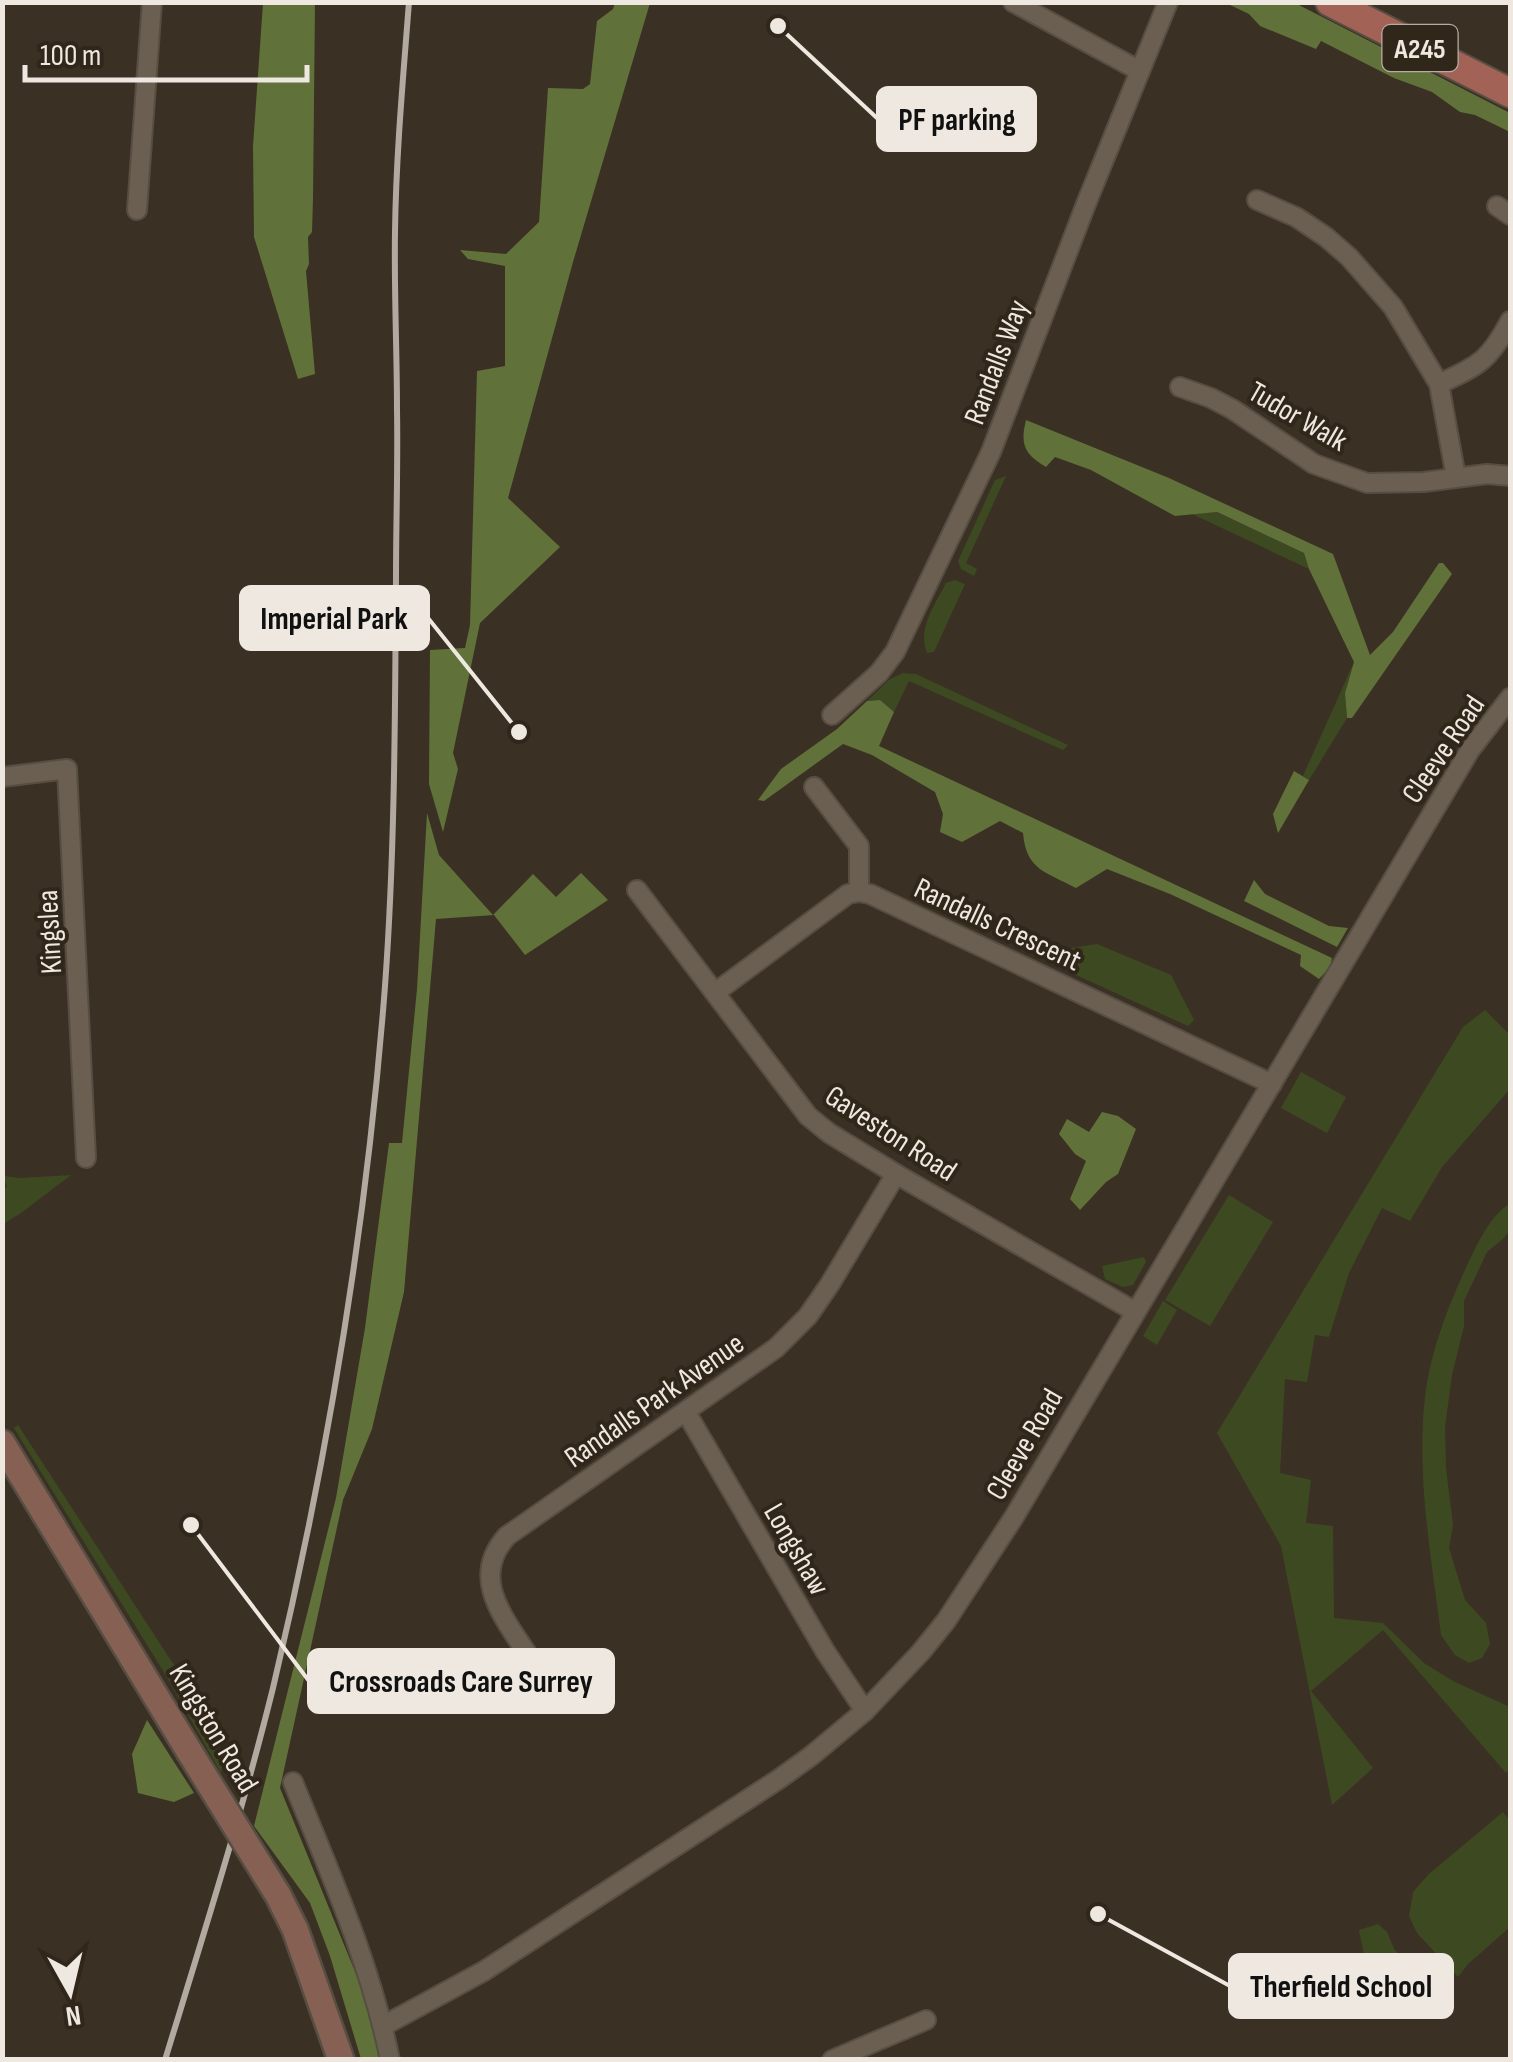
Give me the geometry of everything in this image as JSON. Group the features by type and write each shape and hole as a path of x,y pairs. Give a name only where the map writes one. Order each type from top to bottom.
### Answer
{"main road":[{"name":"A245","path":"1330,2 1510,93"},
{"name":"Kingston Road","path":"2,1443 278,1895 295,1929 341,2060"}],"street":[{"path":"137,210 152,2"},
{"path":"1013,2 1140,71"},
{"name":"Randalls Way","path":"832,715 879,673 895,652 991,452 1168,2"},
{"path":"1257,200 1326,237 1392,306 1439,384 1456,477"},
{"path":"1439,384 1492,354 1510,321"},
{"name":"Tudor Walk","path":"1180,386 1232,409 1314,464 1367,483 1424,482 1487,474 1510,476"},
{"name":"Cleeve Road","path":"383,2026 484,1971 763,1790 811,1756 896,1680 946,1621 1014,1517 1470,750 1510,698"},
{"name":"Kingslea","path":"2,777 68,769 86,1158"},
{"path":"716,992 848,894 859,892 859,846 814,787"},
{"name":"Gaveston Road","path":"638,890 808,1116 896,1174 1134,1311"},
{"name":"Randalls Crescent","path":"859,892 1272,1084"},
{"name":"Randalls Park Avenue","path":"532,1664 489,1583 491,1559 497,1547 507,1536 776,1348 808,1316 896,1174"},
{"name":"Longshaw","path":"686,1412 825,1652 864,1711"},
{"name":"Kingston Road","path":"292,1782 346,1910 376,1996 390,2060"},
{"path":"832,2060 926,2020"}],"green space":[{"path":"263,3 315,3 312,232 308,237 306,271 315,374 298,379 254,237 253,146"},
{"path":"615,3 650,3 508,498 560,547 480,623 453,753 458,769 443,832 429,784 430,650 465,648 470,625 477,371 505,366 505,266 468,259 460,250 506,254 539,222 548,88 583,89 590,84 597,21"},
{"path":"1226,3 1295,3 1510,113 1510,132 1460,112 1432,92 1394,78 1321,41 1316,49 1260,26 1249,14"},
{"path":"1026,420 1169,478 1333,554 1370,655 1393,632 1439,563 1452,574 1352,718 1347,718 1345,693 1354,662 1304,553 1217,512 1175,516 1091,470 1055,457 1046,467 1026,448"},
{"path":"1006,476 966,563 977,569 974,576 961,569 958,561 995,480"},
{"path":"1216,512 1304,553 1309,569 1192,514"},
{"path":"955,580 965,584 934,652 927,653 924,635 929,617 946,583"},
{"path":"1354,662 1345,693 1347,718 1309,780 1303,776"},
{"path":"903,673 916,674 1068,745 1063,750 909,681 894,712 880,700 867,701 890,679"},
{"path":"880,700 894,712 879,746 1332,958 1330,967 1319,979 1300,966 1301,955 1107,869 1076,888 1039,868 1028,855 1023,833 1000,821 962,842 940,832 943,814 935,792 872,755 843,744 764,801 758,800 781,769 837,729 867,701"},
{"path":"1294,771 1309,780 1278,833 1273,814"},
{"path":"427,813 439,855 493,915 533,874 556,897 581,873 608,900 525,955 494,915 436,919 404,1292 372,1429 343,1500 280,1788 365,1996 383,2059 361,2059 310,1903 254,1826 336,1498 365,1328 389,1143 402,1143 417,989"},
{"path":"1254,880 1265,894 1329,926 1348,928 1337,947 1244,901"},
{"path":"1097,944 1171,975 1194,1020 1188,1026 1052,964 1051,951"},
{"path":"1485,1010 1510,1035 1510,1089 1442,1167 1410,1221 1382,1208 1349,1273 1329,1337 1315,1335 1307,1382 1285,1379 1280,1473 1311,1480 1306,1523 1333,1526 1334,1618 1383,1623 1424,1663 1510,1707 1510,1768 1506,1773 1383,1630 1311,1691 1373,1768 1332,1805 1281,1546 1217,1433 1463,1027"},
{"path":"1301,1072 1346,1097 1327,1133 1281,1108"},
{"path":"1102,1112 1118,1116 1136,1129 1118,1174 1080,1210 1070,1199 1086,1161 1059,1134 1067,1119 1089,1132"},
{"path":"71,1175 3,1224 3,1190 7,1187 3,1176"},
{"path":"1229,1195 1273,1222 1210,1326 1165,1300"},
{"path":"1510,1203 1510,1230 1487,1252 1464,1301 1464,1326 1445,1427 1453,1525 1449,1548 1465,1600 1486,1623 1490,1644 1482,1658 1469,1663 1455,1655 1441,1635 1426,1512 1423,1420 1432,1359 1452,1300 1483,1234"},
{"path":"1144,1257 1146,1262 1133,1285 1123,1287 1105,1279 1102,1266"},
{"path":"1163,1301 1177,1310 1157,1345 1143,1336"},
{"path":"18,1425 212,1719 223,1762 221,1773 14,1428"},
{"path":"147,1720 194,1793 174,1802 138,1793 132,1754"},
{"path":"1503,1812 1510,1821 1510,1927 1458,1977 1417,1933 1409,1916 1413,1892"},
{"path":"1378,1924 1412,1969 1373,2000 1359,1930"}],"railway":[{"path":"165,2060 248,1781 293,1601 328,1427 368,1163 391,884 397,452 395,232 409,2"}],"place":[{"name":"PF parking","path":"778,26"},
{"name":"Imperial Park","path":"519,732"},
{"name":"Crossroads Care Surrey","path":"191,1525"},
{"name":"Therfield School","path":"1098,1914"}]}
